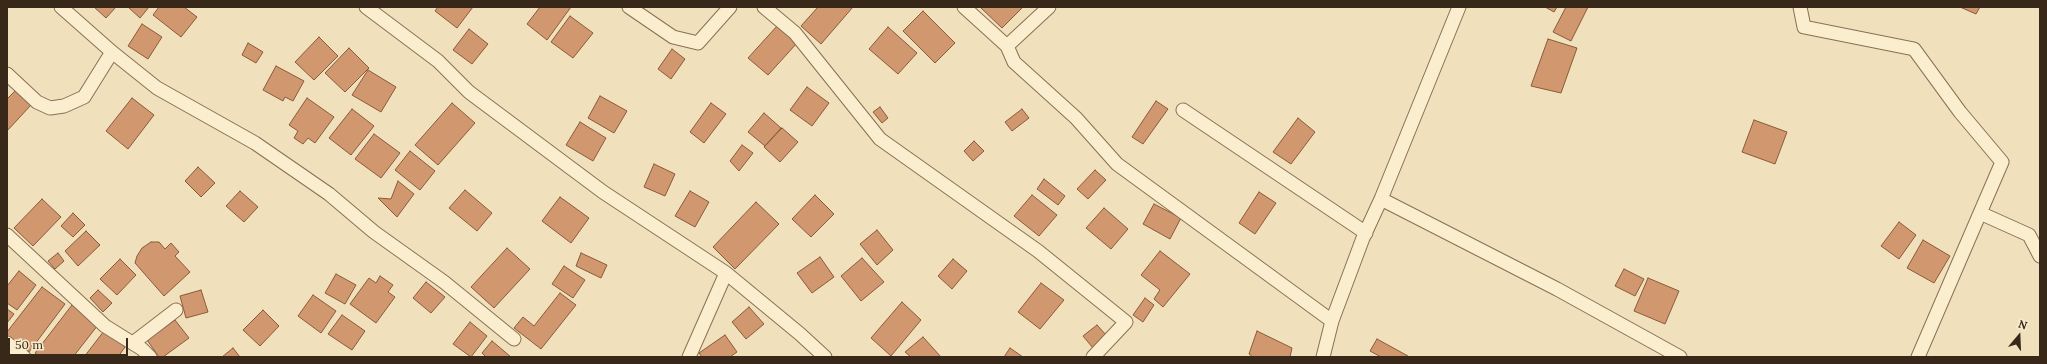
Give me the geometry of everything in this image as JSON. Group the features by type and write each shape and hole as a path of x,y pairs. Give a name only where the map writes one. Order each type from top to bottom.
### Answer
{"street":[{"path":"61,7 112,52 157,88 255,143 329,194 374,232 428,270 514,339"},
{"path":"366,7 438,61 469,92 590,182 726,273 800,334 825,357"},
{"path":"630,7 672,37 698,43 730,7"},
{"path":"764,7 796,33 880,139 1038,251 1126,322 1093,357"},
{"path":"964,7 1007,46 1014,62 1076,118 1117,164 1332,321"},
{"path":"1007,46 1049,7"},
{"path":"1323,357 1332,321 1366,233 1382,199 1459,7"},
{"path":"1800,7 1804,27 1914,49 1960,112 2002,162 1918,357"},
{"path":"7,74 37,102 50,108 64,106 84,97 112,52"},
{"path":"1183,110 1366,233"},
{"path":"1382,199 1557,289 1680,357"},
{"path":"1980,213 2029,235 2040,256"},
{"path":"7,235 105,326 133,343 150,357"},
{"path":"689,357 726,273"},
{"path":"133,343 176,310"},
{"path":"7,343 24,357"}],"building":[{"path":"94,7 116,7 106,18"},
{"path":"128,7 149,7 140,18"},
{"path":"159,7 184,7 197,17 181,37 153,15"},
{"path":"438,7 473,7 457,28 435,11"},
{"path":"540,7 571,7 547,40 527,24"},
{"path":"818,7 853,7 821,44 801,26"},
{"path":"980,7 1020,7 1022,8 1002,28"},
{"path":"1545,7 1557,7 1554,12"},
{"path":"1566,7 1588,7 1571,41 1553,32"},
{"path":"1960,7 1980,7 1976,14"},
{"path":"923,11 955,43 935,63 903,31"},
{"path":"570,16 593,33 573,58 551,42"},
{"path":"142,24 162,37 148,59 128,46"},
{"path":"778,25 797,43 768,75 748,58"},
{"path":"888,27 917,53 898,74 869,49"},
{"path":"469,29 488,44 472,64 453,50"},
{"path":"319,37 338,56 314,80 295,62"},
{"path":"1548,39 1577,48 1561,93 1531,86"},
{"path":"248,43 263,52 256,63 242,55"},
{"path":"349,48 369,68 345,92 325,73"},
{"path":"672,49 685,59 671,79 658,69"},
{"path":"276,66 304,81 293,101 285,97 283,101 263,90"},
{"path":"368,70 396,87 381,112 352,95"},
{"path":"807,87 829,103 812,126 790,110"},
{"path":"15,91 31,105 7,131 7,99"},
{"path":"600,96 627,111 614,133 588,118"},
{"path":"132,98 154,115 128,149 106,131"},
{"path":"307,98 334,117 315,143 308,138 303,144 294,138 298,131 289,125"},
{"path":"1156,101 1168,109 1143,144 1132,137"},
{"path":"452,103 475,123 438,165 415,145"},
{"path":"711,103 726,114 704,143 690,132"},
{"path":"880,107 888,118 882,123 873,112"},
{"path":"352,109 374,126 351,155 329,138"},
{"path":"1022,109 1029,118 1012,131 1005,122"},
{"path":"764,113 781,128 765,146 748,132"},
{"path":"1298,118 1315,132 1291,164 1273,152"},
{"path":"1754,120 1787,132 1775,164 1742,152"},
{"path":"580,122 606,138 593,161 566,145"},
{"path":"782,128 798,142 780,162 764,147"},
{"path":"374,134 400,153 381,178 355,159"},
{"path":"974,141 984,151 973,161 964,151"},
{"path":"742,145 753,153 739,171 730,161"},
{"path":"410,151 435,171 420,190 395,170"},
{"path":"654,164 675,174 665,196 644,187"},
{"path":"198,167 215,183 201,197 185,181"},
{"path":"1095,170 1106,180 1088,199 1077,189"},
{"path":"1044,179 1065,196 1058,205 1037,189"},
{"path":"398,181 414,194 397,217 378,198 391,199"},
{"path":"465,190 492,213 477,231 449,208"},
{"path":"240,191 258,207 244,222 226,206"},
{"path":"690,191 709,202 695,227 675,216"},
{"path":"1259,192 1276,203 1255,234 1239,223"},
{"path":"815,195 834,214 811,237 792,219"},
{"path":"1032,195 1057,215 1039,236 1014,216"},
{"path":"560,197 589,218 571,243 542,221"},
{"path":"42,199 61,217 33,246 14,228"},
{"path":"756,202 779,224 735,269 713,247"},
{"path":"1154,204 1181,218 1170,239 1143,224"},
{"path":"1104,208 1128,229 1111,249 1086,228"},
{"path":"73,213 85,225 73,237 61,226"},
{"path":"1899,222 1916,235 1899,259 1881,246"},
{"path":"877,230 893,250 877,265 860,244"},
{"path":"86,231 100,245 78,266 65,251"},
{"path":"1923,240 1950,256 1934,283 1907,268"},
{"path":"151,242 159,242 165,249 171,243 179,252 175,256 190,272 164,296 135,263 142,248"},
{"path":"507,248 530,269 494,308 471,287"},
{"path":"1160,251 1190,274 1163,307 1154,299 1160,290 1141,275"},
{"path":"58,253 64,261 55,269 48,261"},
{"path":"581,253 607,265 601,278 576,266"},
{"path":"820,257 834,277 812,293 797,273"},
{"path":"862,258 884,282 861,301 841,276"},
{"path":"120,259 136,275 117,295 100,279"},
{"path":"953,259 967,271 952,289 938,276"},
{"path":"564,266 585,280 573,298 552,284"},
{"path":"1624,269 1644,279 1635,296 1615,286"},
{"path":"19,271 36,285 17,310 7,303 7,286"},
{"path":"336,274 356,285 345,304 325,293"},
{"path":"380,276 393,285 388,292 395,297 376,323 350,304 369,278 376,283"},
{"path":"1648,278 1679,291 1665,324 1634,311"},
{"path":"426,282 445,297 431,313 413,298"},
{"path":"1041,283 1064,300 1040,329 1018,312"},
{"path":"42,287 65,304 29,352 7,336 7,332"},
{"path":"98,290 112,303 103,312 90,298"},
{"path":"201,290 208,312 186,318 180,296"},
{"path":"560,293 576,305 541,349 514,328 523,317 534,326"},
{"path":"313,295 336,311 321,333 298,316"},
{"path":"1145,298 1154,305 1143,322 1133,315"},
{"path":"902,302 921,320 891,356 871,338"},
{"path":"72,305 98,325 73,357 41,357 35,353"},
{"path":"749,307 764,324 746,339 732,322"},
{"path":"7,309 14,314 7,323"},
{"path":"263,310 279,326 260,346 243,330"},
{"path":"342,315 365,331 352,350 328,334"},
{"path":"175,320 189,338 163,357 159,357 147,340"},
{"path":"470,322 487,336 471,357 453,344"},
{"path":"1097,325 1107,336 1093,348 1083,336"},
{"path":"104,331 125,347 118,357 84,357"},
{"path":"1257,331 1292,348 1290,357 1253,357 1249,354"},
{"path":"725,335 737,352 730,357 702,357 699,353"},
{"path":"923,337 941,357 911,357 905,352"},
{"path":"1377,339 1408,357 1381,357 1370,351"},
{"path":"492,341 511,357 486,357 482,353"},
{"path":"233,348 240,357 222,357"},
{"path":"1010,348 1023,357 1004,357"}]}
